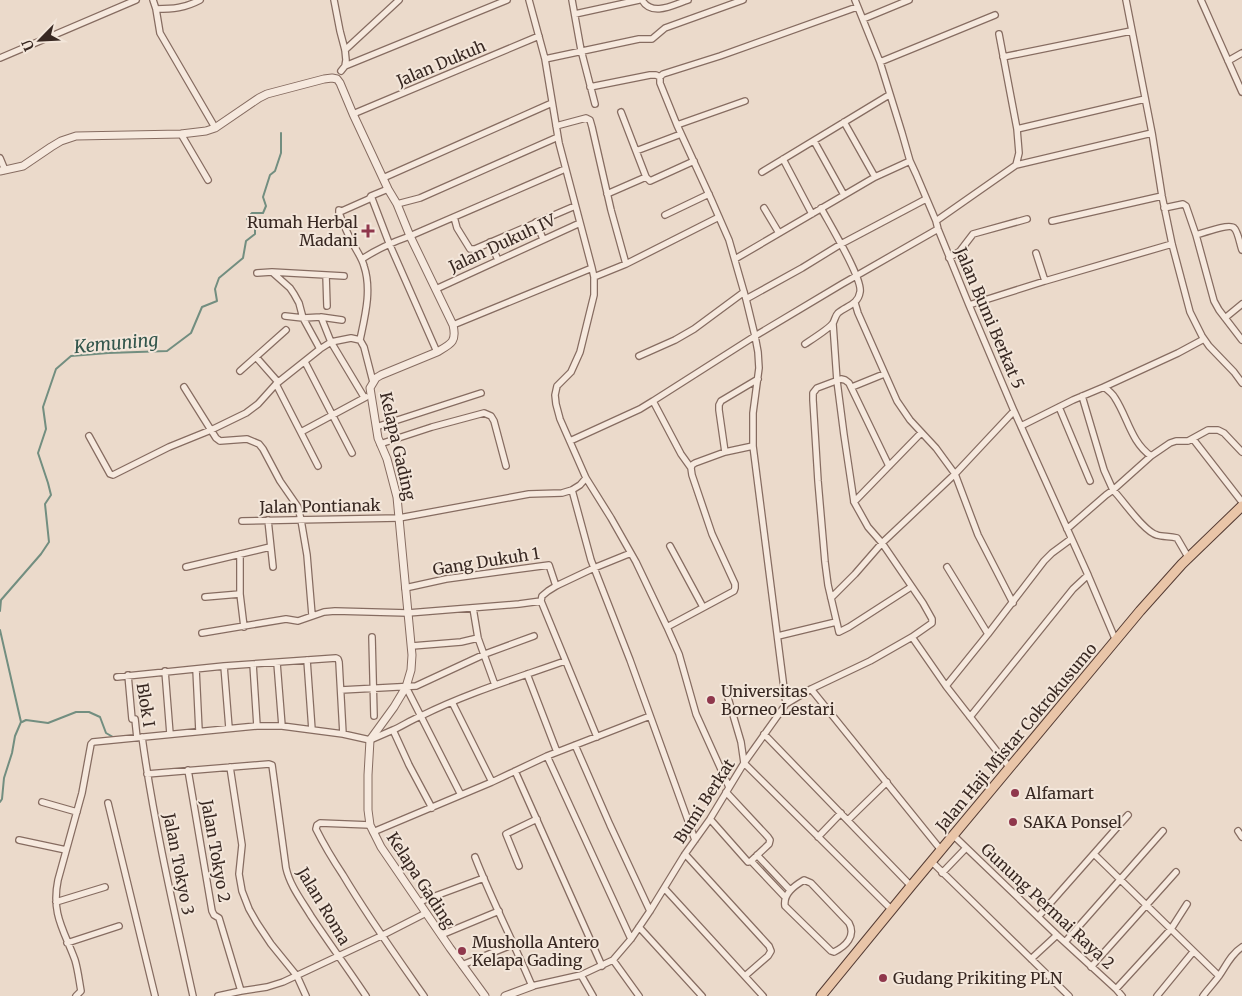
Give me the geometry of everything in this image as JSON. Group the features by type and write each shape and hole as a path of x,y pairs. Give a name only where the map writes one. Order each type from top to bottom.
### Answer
{"main road":[{"name":"Jalan Haji Mistar Cokrokusumo","path":"821,996 1140,611 1188,558 1242,506"}],"street":[{"path":"0,58 136,0"},
{"path":"153,0 160,33 213,124"},
{"path":"156,10 174,9 200,0"},
{"path":"334,0 345,50 346,60 343,69 507,0"},
{"path":"345,50 399,0"},
{"path":"529,0 545,59 558,143 594,277 594,294 580,352 571,372 557,386 556,404 560,419 586,478 631,553 667,627 678,654 696,714 728,789 770,840 769,844 751,861"},
{"path":"572,0 581,50 595,104"},
{"path":"575,14 641,0 645,5 653,9 664,8 688,0"},
{"path":"545,59 639,39 652,39 665,28 743,0"},
{"name":"Jalan Bumi Berkat 5","path":"854,0 880,62 910,161 936,221 949,258 1014,411 1116,641"},
{"path":"863,19 909,0"},
{"path":"1126,0 1152,133 1164,208 1190,312 1209,346 1242,383"},
{"path":"1201,0 1242,92"},
{"path":"660,77 663,74 720,56 857,7"},
{"path":"880,62 995,15"},
{"path":"1003,57 1131,31"},
{"path":"999,34 1017,129 1019,153 1016,165"},
{"name":"Jalan Dukuh","path":"353,114 539,36"},
{"path":"1228,61 1242,53"},
{"path":"590,87 650,75 660,77"},
{"path":"660,77 660,83 677,125 729,240 755,336 758,352 758,379 753,413 753,446 786,704"},
{"path":"0,158 2,171 23,166 51,147 76,136 181,134 206,131 215,128 259,98 272,92 332,78 337,79 340,83 453,325 592,268"},
{"path":"762,172 889,95"},
{"path":"1017,129 1145,99"},
{"path":"677,125 745,101"},
{"path":"383,178 552,103"},
{"path":"621,112 646,177 650,180 694,161"},
{"path":"556,126 586,118 590,120 626,264"},
{"path":"844,122 875,177"},
{"path":"936,221 1016,165 1152,133"},
{"path":"181,134 208,180"},
{"path":"636,151 681,134"},
{"path":"397,204 420,198 558,137"},
{"path":"814,141 844,195"},
{"path":"783,159 812,214"},
{"path":"734,259 875,177 910,161"},
{"path":"362,260 390,243 566,169"},
{"path":"607,194 646,177"},
{"path":"373,382 364,347 360,340 367,303 368,284 365,268 352,244 338,210 342,211 388,189"},
{"path":"665,215 709,194"},
{"path":"371,196 437,352"},
{"path":"1052,221 1162,196"},
{"path":"746,299 841,244 926,199"},
{"path":"1164,208 1184,205 1188,211 1214,301 1242,340"},
{"path":"454,217 457,228 470,249 475,249 575,206"},
{"path":"764,208 780,233"},
{"path":"821,208 857,276 860,292 855,304 838,313 833,324 837,381 854,502 868,527 882,543 911,586 839,632 825,562 813,400 813,392 817,388 837,381 841,379 845,380 852,387 889,466"},
{"path":"594,277 626,264 719,217"},
{"path":"949,258 960,251 973,234 1026,219"},
{"path":"536,222 543,239"},
{"name":"Jalan Dukuh IV","path":"436,289 580,223"},
{"path":"1196,236 1224,227 1234,226 1242,250"},
{"path":"570,441 640,409 755,336 938,229"},
{"path":"490,242 498,260"},
{"path":"969,305 1172,244"},
{"path":"1036,253 1045,281"},
{"path":"272,272 290,288 299,303 303,318 320,349"},
{"path":"256,273 272,272 344,276"},
{"path":"326,275 327,306"},
{"path":"640,356 694,329 744,292"},
{"path":"855,304 897,401 910,420 936,448 955,474 978,535 1013,603"},
{"path":"1225,318 1242,304"},
{"path":"285,316 321,317 342,320"},
{"path":"301,432 332,414 368,397 331,342 321,317"},
{"path":"805,344 833,324"},
{"name":"Kelapa Gading","path":"453,325 455,338 451,343 437,352 376,378 370,388 368,397 380,444 387,458 395,486 412,646 412,670 406,687 370,740 368,810 372,828 381,847 485,996"},
{"path":"240,371 286,330"},
{"path":"89,436 112,475 246,413 277,383 331,342 352,338 360,340"},
{"path":"1021,426 1204,339"},
{"path":"256,357 277,383 318,466"},
{"path":"304,362 352,453"},
{"path":"852,387 884,374"},
{"path":"725,452 719,410 721,400 758,379"},
{"path":"184,387 220,441 248,439 259,444 264,449 280,481 294,499 298,507 307,555 312,615"},
{"path":"1104,387 1115,397 1132,435 1140,447 1151,456"},
{"path":"376,427 481,393"},
{"path":"1082,396 1101,461 1113,490 1152,533 1158,536 1177,538 1188,558"},
{"path":"653,401 681,454 691,468 712,534 735,584 734,591 667,627"},
{"path":"1059,407 1090,481"},
{"path":"831,598 882,543 955,474 1014,411"},
{"path":"380,444 484,413 491,416 494,421 506,466"},
{"path":"1067,530 1106,494 1151,456 1170,443 1188,441 1208,430 1218,430 1224,432 1242,452"},
{"path":"854,502 921,433"},
{"path":"1193,439 1242,502"},
{"path":"691,468 695,463 725,452 753,446"},
{"path":"586,478 572,490 594,568 630,660 695,840"},
{"name":"Jalan Pontianak","path":"242,521 399,518 529,494 562,493 572,490"},
{"path":"268,520 273,567"},
{"path":"946,686 1013,603 1044,560 1071,539"},
{"path":"670,546 703,607"},
{"path":"186,567 270,547"},
{"path":"597,737 541,601 542,596 556,586 631,553"},
{"path":"240,554 240,594 244,627"},
{"name":"Gang Dukuh 1","path":"405,588 446,579 549,565 556,586"},
{"path":"947,567 988,634"},
{"path":"970,717 1073,589 1088,575"},
{"name":"Bumi Berkat","path":"530,987 582,975 613,960 631,939 665,889 744,763 786,704 811,688 870,661 932,624 928,610 911,586"},
{"path":"205,597 240,594"},
{"path":"202,633 286,619 298,620 324,612 408,613 541,601"},
{"path":"473,608 478,638 495,685"},
{"path":"778,636 836,622"},
{"path":"341,690 416,686 485,654 534,636"},
{"path":"912,636 946,686 1010,768"},
{"path":"372,637 374,716"},
{"path":"412,646 461,642 478,638"},
{"path":"117,677 224,666 338,659 343,734"},
{"path":"307,660 312,730"},
{"path":"76,996 81,991 80,979 58,918 56,893 93,742 257,726 282,726 343,734 370,740 452,702 565,661"},
{"path":"277,663 282,726"},
{"path":"253,664 257,726"},
{"path":"224,666 229,728"},
{"path":"196,669 199,731"},
{"path":"165,671 170,734"},
{"path":"527,674 557,752"},
{"name":"Blok I","path":"128,676 132,719 135,719 140,738"},
{"path":"406,687 462,795"},
{"path":"811,688 941,850"},
{"path":"726,691 741,742 744,763 892,910"},
{"path":"452,702 492,782"},
{"path":"424,996 381,936 324,846 316,829 318,825 372,828 432,808 547,756 650,716"},
{"path":"393,730 432,808"},
{"path":"764,734 911,886"},
{"name":"Jalan Tokyo 3","path":"140,738 193,996"},
{"path":"575,745 650,911"},
{"path":"547,756 631,939"},
{"name":"Jalan Roma","path":"230,767 272,765 288,876 301,901 366,996"},
{"path":"147,774 230,767 242,845 239,874 242,891 257,924 297,976 306,996"},
{"name":"Jalan Tokyo 2","path":"188,770 212,911 219,918 241,991"},
{"path":"515,771 602,966"},
{"path":"848,820 886,782"},
{"path":"42,802 77,812"},
{"path":"108,803 154,996"},
{"path":"818,837 841,813"},
{"path":"1038,917 1128,815"},
{"path":"519,866 506,834 537,819"},
{"path":"710,819 746,861 751,861 785,897"},
{"path":"1066,942 1163,831"},
{"path":"1238,831 1242,837"},
{"name":"Gunung Permai Raya 2","path":"954,836 1122,996"},
{"path":"19,840 66,850"},
{"path":"942,873 966,848"},
{"path":"686,854 769,946 771,951 768,956 745,976"},
{"path":"1094,854 1219,976"},
{"path":"757,855 790,890"},
{"path":"475,857 514,944 530,987 531,996"},
{"path":"932,862 1068,996"},
{"path":"1092,967 1176,872"},
{"path":"419,902 484,878"},
{"path":"804,880 808,881 849,923 852,931 848,941 837,951 831,951 787,909 784,903 785,897 790,890 804,880"},
{"path":"56,902 105,887"},
{"path":"665,889 763,996"},
{"path":"1116,989 1171,930 1188,904"},
{"path":"441,935 499,911"},
{"path":"218,996 267,987 297,976 426,913"},
{"path":"67,943 119,926"},
{"path":"639,927 702,996"},
{"path":"1031,959 1057,935"},
{"path":"848,941 858,950"},
{"path":"462,965 514,944"},
{"path":"1203,996 1231,957 1242,947"},
{"path":"1157,996 1193,952"},
{"path":"613,960 640,996"},
{"path":"582,975 593,996"},
{"path":"505,996 530,987"}],"waterway":[{"name":"Kemuning","path":"0,611 1,600 49,542 45,504 51,495 38,453 46,429 43,407 56,369 71,356 167,351 191,333 202,307 217,301 215,289 219,278 243,258 246,241 255,234 255,227 247,219 252,213 263,213 266,206 263,197 270,175 275,171 281,153 281,133"},
{"name":"Kemuning","path":"0,630 21,722 15,736 0,802"},
{"path":"22,722 26,720 48,723 76,712 89,712 100,717 106,733 113,737"}],"place":[{"name":"Rumah Herbal Madani","path":"368,231"},
{"name":"Universitas Borneo Lestari","path":"711,700"},
{"name":"Alfamart","path":"1015,793"},
{"name":"SAKA Ponsel","path":"1013,822"},
{"name":"Musholla Antero Kelapa Gading","path":"462,951"},
{"name":"Gudang Prikiting PLN","path":"883,978"}]}
